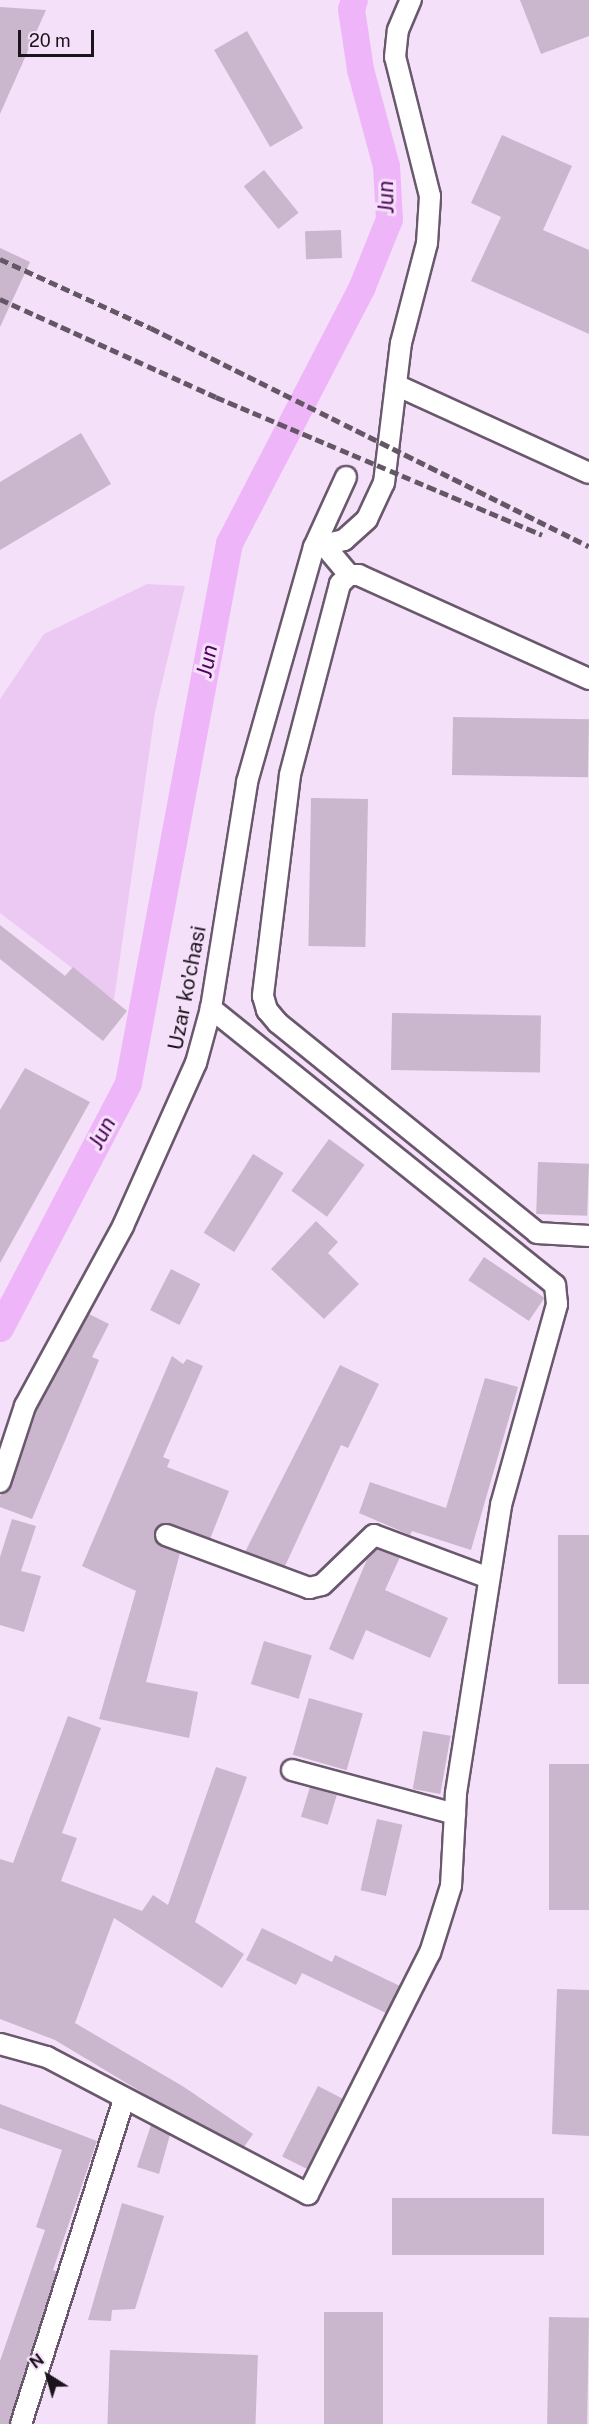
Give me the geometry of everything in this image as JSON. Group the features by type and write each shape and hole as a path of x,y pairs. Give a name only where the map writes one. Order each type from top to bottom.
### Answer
{"street":[{"path":"319,546 344,540 367,519 384,483 401,343 427,243 430,196 395,57 398,30 411,0"},
{"path":"396,386 589,473"},
{"name":"Uzar ko'chasi","path":"0,1482 25,1406 123,1226 196,1063 211,1008 247,782 319,546 346,477"},
{"path":"319,546 349,575 359,575 589,679"},
{"path":"349,575 340,584 290,775 263,996 267,1010 537,1233 589,1236"},
{"path":"0,2044 47,2057 124,2100 308,2194 430,1953 451,1886 454,1814 501,1505 557,1304 555,1285 211,1008"},
{"path":"166,1535 309,1588 322,1585 374,1535 489,1578"},
{"path":"292,1770 454,1814"},
{"path":"21,2424 124,2100"}],"shaded area":[{"path":"147,584 185,586 155,712 114,1000 0,913 0,699 44,634"}],"building":[{"path":"520,0 589,0 589,36 541,54"},
{"path":"0,7 46,10 0,114"},
{"path":"247,31 303,128 270,147 214,50"},
{"path":"502,135 572,166 543,230 589,250 589,334 471,281 501,217 471,203"},
{"path":"264,170 299,213 278,229 244,186"},
{"path":"341,230 342,258 306,259 305,231"},
{"path":"0,248 30,262 0,327"},
{"path":"81,433 111,484 0,550 0,482"},
{"path":"453,717 589,719 588,777 452,775"},
{"path":"311,798 368,799 365,947 308,946"},
{"path":"0,925 65,976 73,967 127,1011 103,1041 0,959"},
{"path":"392,1013 541,1016 540,1073 391,1070"},
{"path":"25,1068 90,1102 0,1263 0,1110"},
{"path":"329,1139 365,1165 327,1217 291,1191"},
{"path":"253,1154 284,1173 234,1252 204,1233"},
{"path":"538,1162 589,1164 587,1216 536,1214"},
{"path":"316,1221 338,1242 328,1253 359,1284 324,1319 271,1269"},
{"path":"484,1257 545,1298 529,1321 468,1280"},
{"path":"171,1269 200,1284 180,1325 150,1310"},
{"path":"89,1314 109,1324 92,1357 99,1360 32,1519 0,1507 0,1496 11,1486 38,1407"},
{"path":"172,1356 183,1364 187,1359 203,1366 163,1457 170,1460 167,1467 229,1491 210,1539 170,1524 159,1525 155,1531 157,1543 180,1553 146,1682 198,1692 189,1738 99,1719 136,1591 82,1566"},
{"path":"340,1365 379,1384 348,1448 341,1445 285,1566 245,1552"},
{"path":"485,1378 518,1387 471,1550 412,1531 410,1535 359,1513 370,1482 446,1508"},
{"path":"12,1519 36,1526 21,1571 41,1576 24,1632 0,1625 0,1557"},
{"path":"558,1535 589,1535 589,1684 558,1684"},
{"path":"377,1549 400,1557 385,1590 448,1618 430,1658 366,1630 353,1660 329,1649 368,1557"},
{"path":"264,1641 312,1656 299,1699 251,1684"},
{"path":"309,1698 363,1713 347,1770 293,1755"},
{"path":"68,1716 101,1728 62,1833 77,1838 61,1881 142,1911 153,1895 168,1905 216,1767 247,1777 195,1922 244,1954 222,1988 114,1918 75,2023 184,2087 253,2134 244,2147 158,2102 55,2040 0,2019 0,1859 13,1863"},
{"path":"423,1731 451,1736 440,1794 413,1789"},
{"path":"549,1764 589,1764 589,1910 549,1910"},
{"path":"310,1787 337,1795 328,1825 301,1817"},
{"path":"377,1819 402,1825 386,1896 361,1890"},
{"path":"262,1928 332,1962 335,1955 400,1986 386,2013 302,1973 296,1985 246,1960"},
{"path":"557,1989 589,1990 589,2136 552,2134"},
{"path":"318,2086 343,2099 307,2169 282,2156"},
{"path":"0,2104 97,2141 53,2270 57,2272 9,2424 0,2424 0,2361 45,2230 36,2227 62,2150 0,2128"},
{"path":"151,2125 170,2135 159,2174 137,2167"},
{"path":"392,2198 544,2198 544,2255 392,2255"},
{"path":"122,2203 164,2216 135,2309 112,2310 111,2321 88,2320"},
{"path":"324,2312 383,2312 383,2424 324,2424"},
{"path":"549,2317 589,2318 587,2424 547,2424"},
{"path":"110,2350 258,2355 256,2424 107,2424"}],"waterway":[{"name":"Jun","path":"0,1328 128,1083 229,543 362,286 389,219 386,166 360,69 351,9 354,0"}],"railway":[{"path":"0,259 151,328 589,546"},
{"path":"0,299 216,397 542,535"}]}
